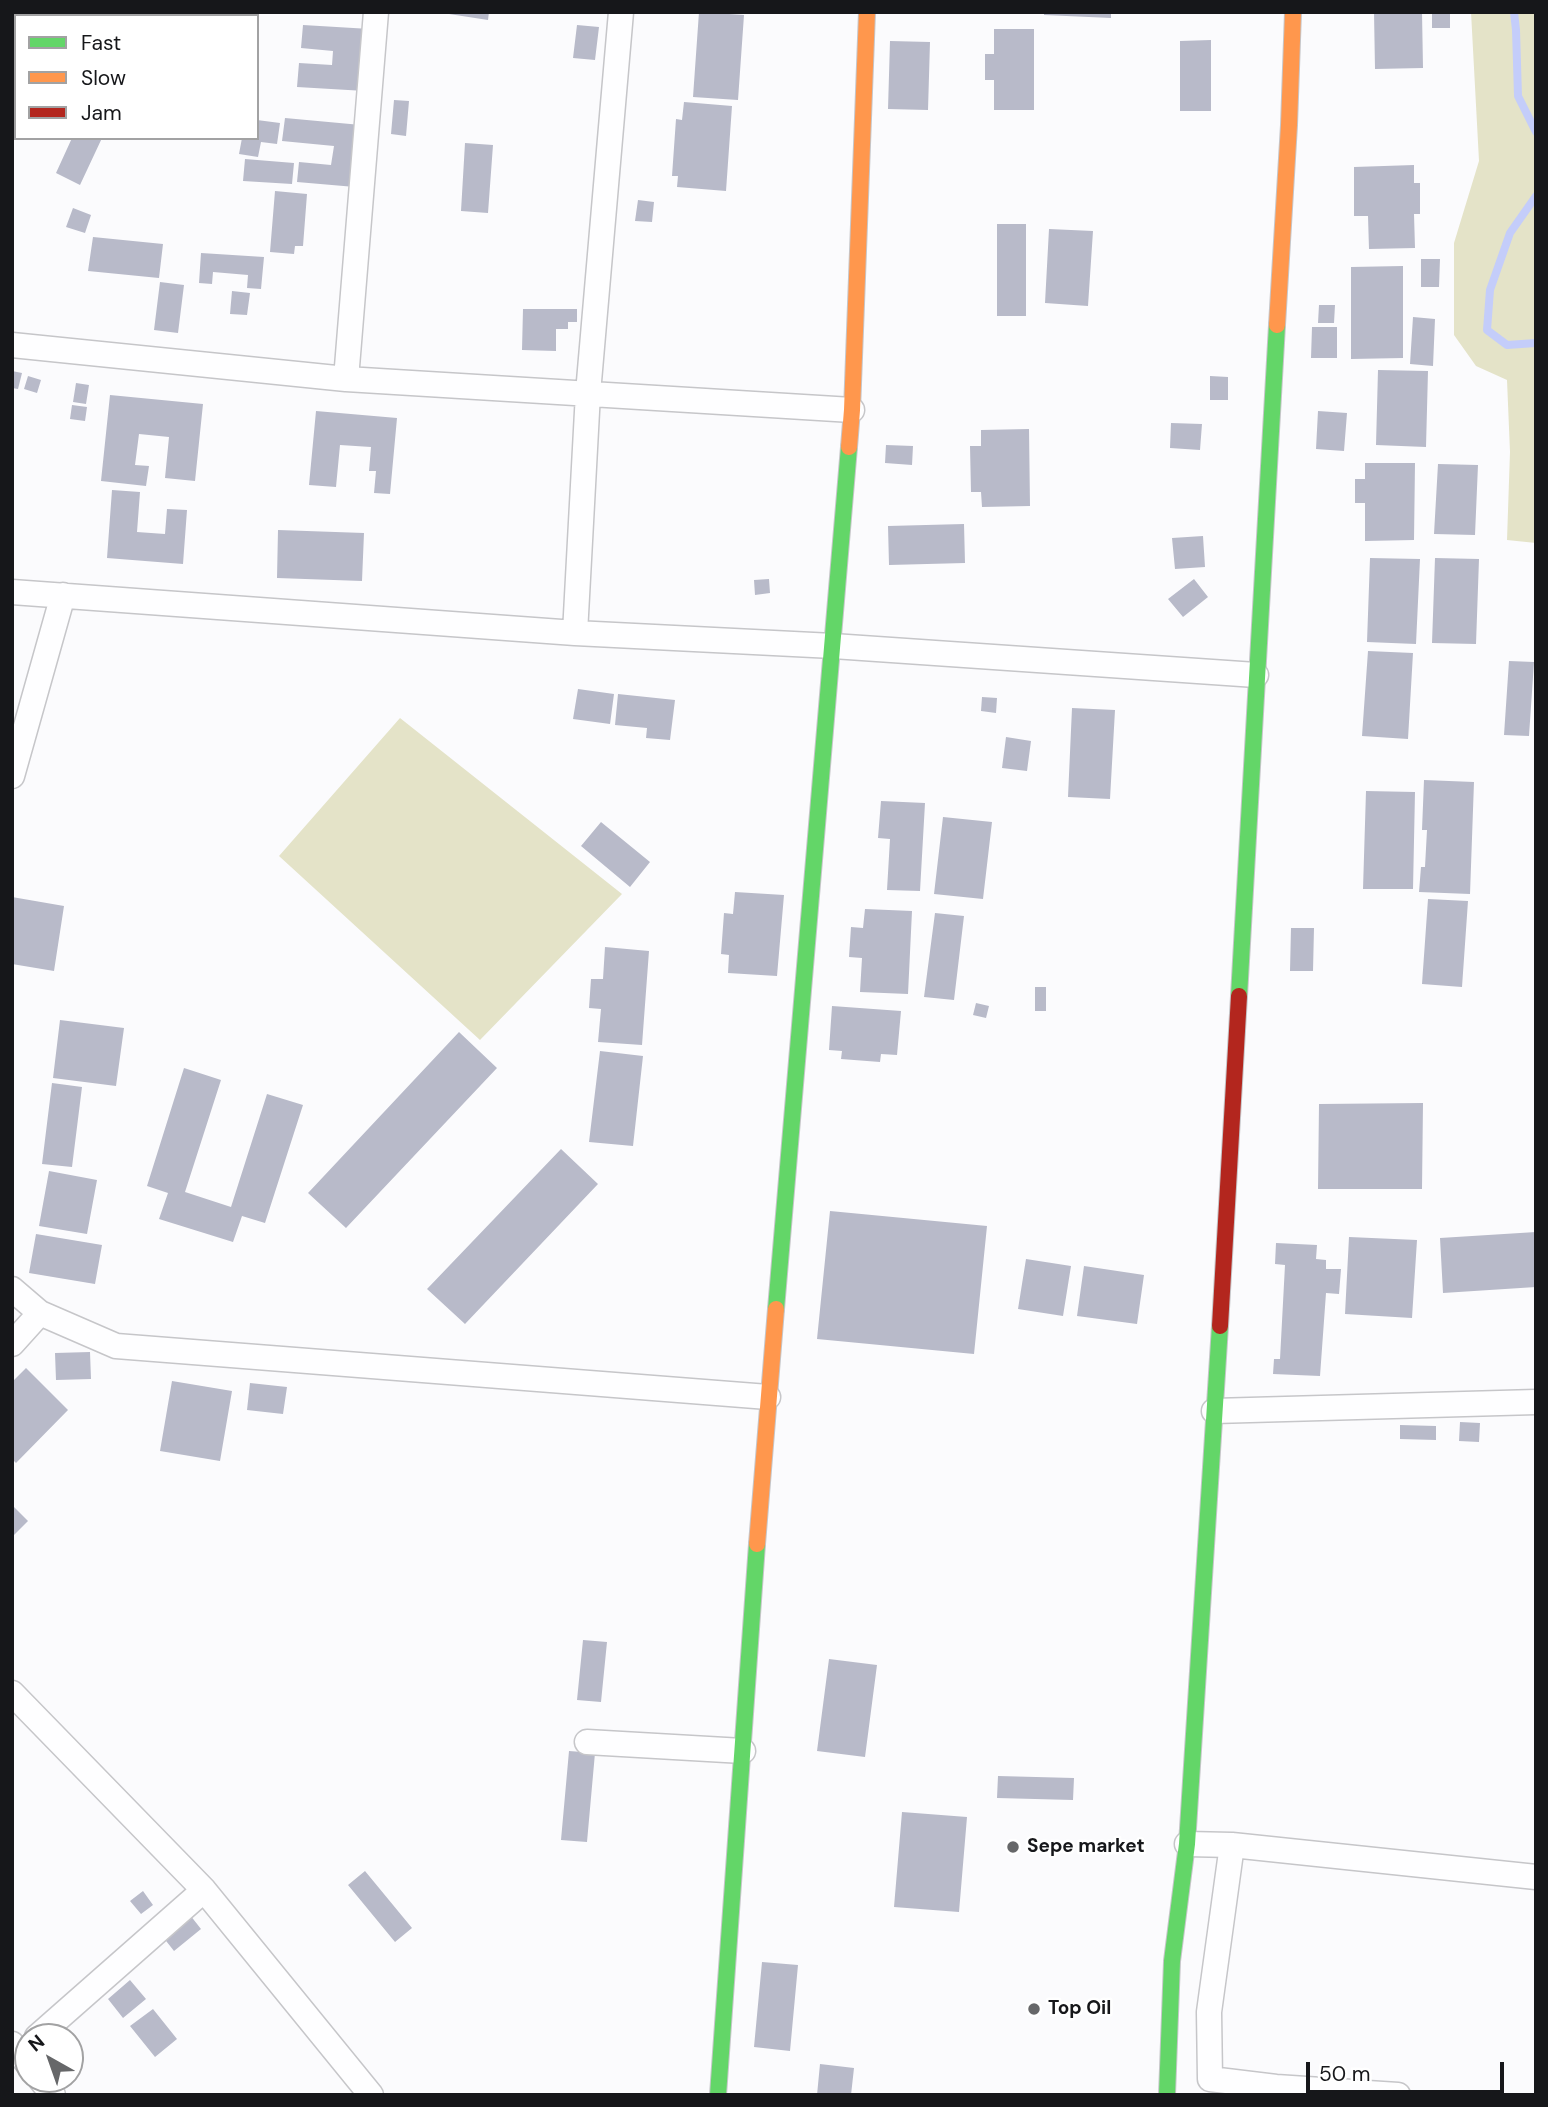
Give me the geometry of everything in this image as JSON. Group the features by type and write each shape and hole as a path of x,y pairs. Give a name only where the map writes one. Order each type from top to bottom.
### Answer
{"street":[{"path":"346,379 376,12"},
{"path":"575,633 588,393 621,12"},
{"path":"718,2095 768,1396 852,410 867,12"},
{"path":"1167,2095 1172,1961 1187,1844 1214,1411 1289,125 1293,12"},
{"path":"12,345 346,379 852,410"},
{"path":"12,592 575,633 833,646 1256,675"},
{"path":"12,776 63,595"},
{"path":"12,1289 40,1313 116,1346 768,1396"},
{"path":"12,1344 40,1313"},
{"path":"1214,1411 1536,1402"},
{"path":"12,1693 204,1890 371,2095"},
{"path":"587,1742 743,1751"},
{"path":"1187,1844 1232,1844 1536,1877"},
{"path":"1232,1844 1209,2012 1210,2087 1276,2087 1398,2095"},
{"path":"54,2023 204,1890"}],"green space":[{"path":"1471,12 1536,12 1536,543 1507,540 1510,452 1507,380 1476,366 1454,335 1454,243 1479,161"},
{"path":"400,718 622,894 480,1040 279,856"}],"building":[{"path":"449,12 489,12 488,20"},
{"path":"699,12 744,15 738,100 693,97"},
{"path":"1044,12 1111,12 1111,18 1044,15"},
{"path":"1374,12 1422,12 1423,68 1375,69"},
{"path":"1432,12 1450,12 1450,28 1432,28"},
{"path":"303,25 370,29 365,91 297,87 299,63 332,65 333,51 301,48"},
{"path":"577,25 599,27 595,60 573,58"},
{"path":"994,29 1034,29 1034,110 994,110 994,80 985,80 985,54 994,54"},
{"path":"1211,40 1211,111 1180,111 1180,41"},
{"path":"890,41 930,42 928,110 888,109"},
{"path":"394,100 409,101 406,136 391,134"},
{"path":"684,102 732,106 726,191 677,187 678,176 672,176 676,119 682,120"},
{"path":"285,118 361,125 355,187 297,182 299,162 331,165 334,146 282,141"},
{"path":"259,120 280,123 277,144 261,142 258,157 239,154 242,140 259,140"},
{"path":"71,140 101,140 80,185 56,173"},
{"path":"465,143 493,145 488,213 461,211"},
{"path":"245,159 294,163 292,184 243,181"},
{"path":"1414,165 1414,183 1420,183 1420,214 1414,214 1415,248 1369,249 1368,216 1354,216 1354,167"},
{"path":"275,191 307,194 303,246 295,246 294,254 270,252"},
{"path":"638,200 654,202 652,222 635,221"},
{"path":"73,208 91,215 85,233 66,227"},
{"path":"997,224 1026,224 1026,316 997,316"},
{"path":"1049,229 1093,231 1088,306 1045,303"},
{"path":"93,237 163,244 159,278 88,271"},
{"path":"201,253 264,257 261,289 247,288 248,275 213,272 212,284 199,283"},
{"path":"1421,259 1440,259 1439,287 1421,287"},
{"path":"1403,266 1403,358 1351,359 1351,267"},
{"path":"160,282 184,285 178,333 154,330"},
{"path":"232,291 250,293 247,315 230,314"},
{"path":"1319,305 1335,305 1334,323 1318,323"},
{"path":"523,309 577,309 577,322 568,322 568,329 556,329 556,351 522,350"},
{"path":"1413,317 1435,319 1433,366 1410,364"},
{"path":"1312,327 1337,327 1337,358 1311,358"},
{"path":"1378,370 1428,371 1426,447 1376,445"},
{"path":"12,371 22,373 18,389 12,388"},
{"path":"28,376 41,380 37,393 24,389"},
{"path":"1210,376 1228,377 1228,400 1210,400"},
{"path":"76,383 89,385 86,404 73,402"},
{"path":"110,395 203,404 195,481 165,478 169,437 139,434 135,465 149,466 146,486 101,481"},
{"path":"72,405 87,407 85,421 70,419"},
{"path":"316,411 397,418 390,494 374,493 376,471 369,471 371,447 340,445 336,487 309,485"},
{"path":"1318,411 1347,413 1344,451 1316,449"},
{"path":"1171,423 1202,424 1200,450 1170,448"},
{"path":"1029,429 1030,506 982,507 981,492 971,492 970,446 981,446 981,430"},
{"path":"886,445 913,446 912,465 885,463"},
{"path":"1365,463 1415,463 1414,540 1365,541 1365,503 1355,503 1355,479 1365,479"},
{"path":"1438,464 1478,465 1475,535 1434,534"},
{"path":"112,490 140,492 137,532 165,534 167,509 187,510 183,564 107,558"},
{"path":"964,524 965,563 889,565 888,526"},
{"path":"278,530 364,533 362,581 277,578"},
{"path":"1203,536 1205,567 1175,569 1172,538"},
{"path":"1370,558 1420,559 1416,644 1367,642"},
{"path":"1435,558 1479,559 1476,644 1432,643"},
{"path":"769,579 770,593 755,595 754,580"},
{"path":"1194,579 1208,597 1183,617 1168,599"},
{"path":"1368,651 1413,653 1408,739 1362,736"},
{"path":"1509,661 1534,662 1529,736 1504,735"},
{"path":"578,689 614,694 610,724 573,719"},
{"path":"618,694 675,700 670,740 646,738 647,728 615,725"},
{"path":"982,697 997,698 996,713 981,711"},
{"path":"1072,708 1115,710 1110,799 1068,797"},
{"path":"1006,737 1031,741 1027,771 1002,768"},
{"path":"1424,780 1474,782 1470,894 1419,892 1421,867 1425,867 1427,830 1422,830"},
{"path":"1366,791 1415,792 1413,889 1363,889"},
{"path":"881,801 925,803 920,891 887,890 890,839 878,838"},
{"path":"943,817 992,822 983,899 934,894"},
{"path":"601,822 650,862 630,887 581,846"},
{"path":"735,892 784,895 777,976 728,973 729,955 721,954 724,913 733,914"},
{"path":"12,897 64,906 54,971 12,964"},
{"path":"1428,899 1468,901 1462,987 1422,984"},
{"path":"865,909 912,911 908,994 860,992 862,958 849,957 851,927 863,928"},
{"path":"935,913 964,916 954,1000 924,997"},
{"path":"1291,928 1314,928 1313,971 1290,971"},
{"path":"605,947 649,951 642,1045 598,1042 601,1009 589,1008 591,979 603,979"},
{"path":"1035,987 1046,987 1046,1011 1035,1011"},
{"path":"976,1003 989,1006 986,1018 973,1015"},
{"path":"832,1006 901,1011 897,1055 881,1054 880,1062 841,1059 842,1051 829,1050"},
{"path":"60,1020 124,1028 116,1086 53,1078"},
{"path":"459,1032 497,1068 346,1228 308,1193"},
{"path":"600,1051 643,1056 633,1146 589,1142"},
{"path":"184,1068 221,1080 185,1192 231,1207 267,1094 303,1105 265,1223 242,1216 233,1242 159,1219 168,1193 147,1186"},
{"path":"52,1083 82,1087 72,1167 42,1164"},
{"path":"1423,1103 1422,1189 1318,1189 1319,1104"},
{"path":"561,1149 598,1184 465,1324 427,1289"},
{"path":"49,1171 97,1180 87,1234 39,1226"},
{"path":"830,1211 987,1226 974,1354 817,1339"},
{"path":"1536,1232 1536,1287 1443,1293 1440,1238"},
{"path":"36,1234 102,1245 95,1284 29,1273"},
{"path":"1349,1237 1417,1240 1412,1318 1345,1314"},
{"path":"1276,1243 1317,1245 1316,1259 1326,1260 1326,1269 1341,1269 1339,1294 1326,1293 1320,1376 1273,1374 1274,1359 1280,1359 1285,1265 1275,1264"},
{"path":"1026,1259 1071,1266 1063,1316 1018,1309"},
{"path":"1084,1266 1144,1275 1137,1324 1077,1316"},
{"path":"90,1352 91,1379 56,1380 55,1353"},
{"path":"26,1368 68,1410 16,1463 12,1459 12,1382"},
{"path":"172,1381 232,1391 220,1461 160,1451"},
{"path":"250,1383 287,1387 283,1414 247,1410"},
{"path":"1460,1422 1480,1423 1479,1442 1459,1441"},
{"path":"1400,1425 1436,1426 1436,1440 1400,1439"},
{"path":"12,1505 28,1521 12,1537"},
{"path":"583,1640 607,1642 601,1702 577,1700"},
{"path":"829,1659 877,1665 865,1757 817,1751"},
{"path":"569,1751 595,1753 587,1842 561,1840"},
{"path":"998,1776 1074,1778 1073,1800 997,1798"},
{"path":"902,1812 967,1817 959,1912 894,1907"},
{"path":"365,1871 412,1928 395,1942 348,1885"},
{"path":"143,1891 153,1905 141,1914 130,1901"},
{"path":"190,1915 201,1929 174,1951 163,1937"},
{"path":"762,1962 798,1965 790,2051 754,2047"},
{"path":"130,1980 146,1999 123,2018 108,1999"},
{"path":"153,2009 177,2039 155,2057 130,2026"},
{"path":"820,2064 854,2068 851,2095 817,2095"}],"waterway":[{"path":"1514,12 1518,96 1536,132"},
{"path":"1536,196 1510,233 1490,290 1487,330 1507,345 1536,343"}],"traffic: fast":[{"path":"1239,996 1277,325"},
{"path":"776,1309 849,447"},
{"path":"1167,2095 1172,1961 1187,1844 1220,1326"},
{"path":"718,2095 757,1544"}],"traffic: slow":[{"path":"849,447 867,12"},
{"path":"1277,325 1293,12"},
{"path":"757,1544 776,1309"}],"traffic: jam":[{"path":"1220,1326 1239,996"}],"place":[{"name":"Sepe market","path":"1013,1847"},
{"name":"Top Oil","path":"1034,2009"}]}
